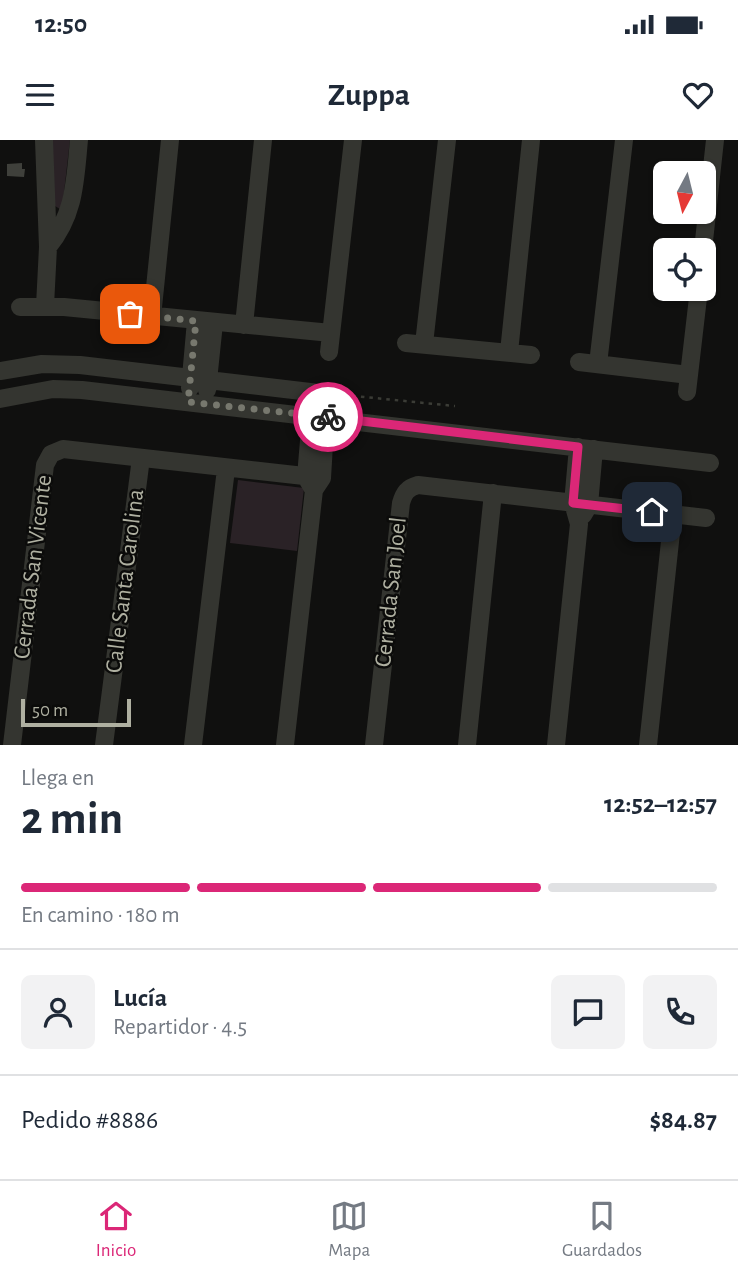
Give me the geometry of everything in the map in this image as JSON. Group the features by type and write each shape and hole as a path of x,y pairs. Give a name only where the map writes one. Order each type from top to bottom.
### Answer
{"street":[{"path":"44,140 47,247 45,306"},
{"path":"47,247 58,234 70,207 79,140"},
{"path":"152,317 170,140"},
{"path":"244,325 262,140"},
{"path":"329,352 353,140"},
{"path":"446,140 415,344 531,355"},
{"path":"509,352 531,140"},
{"path":"598,364 624,140"},
{"path":"704,238 715,140"},
{"path":"579,362 688,383 698,301"},
{"path":"20,307 45,306 331,333"},
{"path":"197,403 205,322"},
{"path":"0,371 42,364 80,365 320,393 314,481 285,745"},
{"path":"0,399 53,389 82,390 710,463"},
{"path":"556,745 586,448"},
{"name":"Cerrada San Vicente","path":"12,745 47,458 51,454 63,449 314,481"},
{"name":"Calle Santa Carolina","path":"104,745 141,458"},
{"path":"193,745 226,469"},
{"name":"Cerrada San Joel","path":"374,745 404,492 418,485 706,518"},
{"path":"467,745 493,493"},
{"path":"648,745 673,514"}],"path":[{"path":"320,393 455,406"}],"shaded area":[{"path":"50,140 70,140 60,209 55,206"},
{"path":"238,480 304,488 297,551 230,543"}],"building":[{"path":"22,163 22,169 25,169 24,177 7,176 7,164"}],"way so far":[{"path":"130,314 196,321 188,402 328,417"}],"route":[{"path":"328,417 578,447 573,503 652,512"}]}
